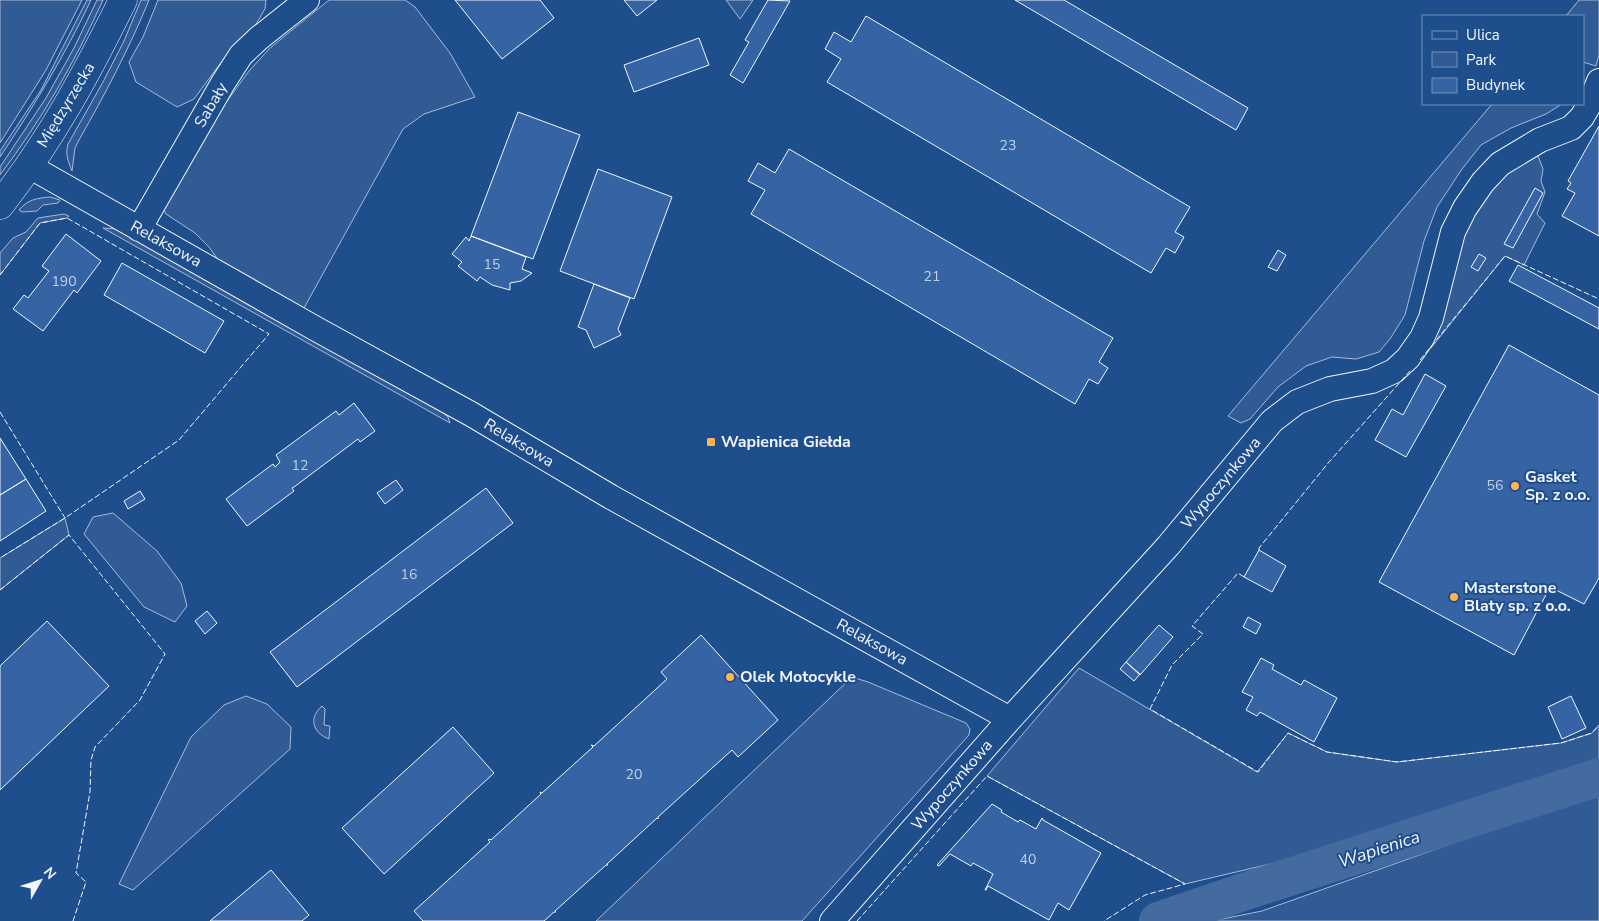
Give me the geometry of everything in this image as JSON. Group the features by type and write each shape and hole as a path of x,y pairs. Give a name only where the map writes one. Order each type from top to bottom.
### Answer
{"main road":[{"name":"Międzyrzecka","path":"0,205 50,135 78,88 122,0"}],"street":[{"name":"Sabały","path":"138,229 241,55 259,38 307,0"},
{"name":"Wypoczynkowa","path":"832,921 1010,719 1168,546 1272,421 1297,402 1330,389 1372,381 1394,371 1408,358 1422,338 1431,318 1453,232 1465,208 1483,182 1500,164 1540,140 1571,128 1582,117 1599,83"},
{"name":"Relaksowa","path":"29,166 318,330 471,414 619,502 1010,719"}],"green space":[{"path":"0,0 82,0 46,70 0,143"},
{"path":"87,0 91,0 60,60 0,157 0,151 41,90"},
{"path":"97,0 103,0 69,68 29,134 0,175 0,167 46,98 74,48"},
{"path":"141,0 149,0 116,71 75,148 72,171 68,161 68,144 124,41"},
{"path":"158,0 266,0 265,9 253,29 228,53 194,99 177,107 136,82 129,62 143,37"},
{"path":"329,0 405,0 415,7 450,53 475,97 424,114 403,129 304,308 219,261 209,247 195,233 166,214 164,209 224,105 249,71 270,48"},
{"path":"726,0 753,0 740,19"},
{"path":"1579,0 1599,0 1599,55 1596,66 1584,62 1584,15 1567,15"},
{"path":"1491,105 1560,105 1546,114 1511,128 1481,145 1462,169 1437,207 1424,241 1405,315 1390,339 1379,352 1356,359 1332,357 1306,366 1278,387 1250,419 1241,423 1228,416"},
{"path":"1527,154 1538,156 1543,169 1541,181 1545,192 1537,214 1545,223 1524,265 1505,256 1431,348 1433,333 1459,236 1491,184"},
{"path":"50,197 60,200 58,203 43,205 37,211 22,212 19,210 33,200"},
{"path":"64,214 69,216 40,223 0,275 0,253 13,238 26,232 38,218"},
{"path":"103,228 115,229 442,412 448,417 450,423"},
{"path":"113,513 157,551 181,583 187,606 175,622 144,607 84,534 93,517"},
{"path":"65,518 69,535 0,590 0,558"},
{"path":"1079,668 1257,772 1288,733 1327,752 1397,762 1561,743 1592,733 1599,725 1599,764 1410,829 1185,884 987,776"},
{"path":"852,677 966,723 970,729 969,735 802,921 596,921"},
{"path":"246,696 267,704 291,727 290,749 133,890 119,884 191,737 224,705"},
{"path":"322,706 325,709 324,725 330,726 329,739 319,733 314,725 315,715"},
{"path":"1599,795 1599,921 1212,921 1262,911 1484,832"}],"building":[{"path":"455,0 540,0 554,18 502,59"},
{"path":"624,0 657,0 637,16"},
{"path":"768,0 790,1 743,83 730,75 749,42 745,40"},
{"path":"1015,0 1064,0 1248,108 1236,130"},
{"path":"866,16 1190,207 1175,232 1184,237 1175,253 1166,248 1151,273 827,82 841,59 825,49 834,32 851,42"},
{"path":"699,38 709,65 634,92 624,65"},
{"path":"518,112 580,135 533,259 471,236"},
{"path":"1599,126 1599,236 1562,216 1575,193 1567,189 1571,183 1568,181"},
{"path":"789,149 1113,338 1099,362 1108,368 1098,384 1089,379 1075,404 751,214 765,190 748,181 758,163 775,173"},
{"path":"598,169 672,197 634,299 560,271"},
{"path":"1535,188 1543,193 1513,248 1504,244"},
{"path":"66,234 101,261 77,293 74,290 43,331 13,309 24,295 28,298 49,271 42,266"},
{"path":"471,236 526,257 522,269 532,273 521,281 510,283 510,290 492,285 480,277 477,281 458,266 462,262 452,254 466,237 469,241"},
{"path":"1278,250 1286,255 1277,271 1268,267"},
{"path":"1479,254 1486,258 1478,271 1471,267"},
{"path":"122,263 224,321 205,353 104,295"},
{"path":"1518,265 1599,308 1599,329 1509,281"},
{"path":"594,284 630,298 618,329 621,335 594,348 586,330 578,327"},
{"name":"Gasket Sp. z o.o.","path":"1509,345 1599,395 1599,578 1584,604 1550,587 1514,655 1379,582"},
{"path":"1425,374 1446,386 1406,457 1375,440 1392,409 1403,415"},
{"path":"354,403 375,431 360,442 358,439 292,488 294,491 247,526 226,499 273,464 275,467 280,462 276,455 336,411 339,415"},
{"path":"0,438 26,479 0,495"},
{"path":"26,479 46,511 0,541 0,495"},
{"path":"396,480 403,490 385,504 377,493"},
{"path":"486,488 513,523 297,687 270,652"},
{"path":"140,491 145,499 128,509 124,501"},
{"path":"1259,550 1286,566 1272,592 1244,577"},
{"path":"207,611 217,623 205,634 195,621"},
{"path":"1248,617 1261,624 1256,634 1243,627"},
{"path":"47,621 109,686 0,790 0,666"},
{"path":"1159,625 1173,637 1140,675 1126,662"},
{"path":"701,635 778,720 738,757 732,750 608,865 544,921 423,921 414,911 490,842 488,840 491,840 541,794 540,792 542,793 593,747 591,745 594,746 667,679 661,672"},
{"path":"1261,658 1274,665 1272,669 1301,685 1304,680 1337,698 1314,742 1260,712 1257,716 1246,710 1253,697 1242,692"},
{"path":"1126,662 1140,674 1134,681 1120,669"},
{"path":"1571,696 1586,728 1562,739 1548,707"},
{"path":"453,727 494,773 384,874 342,828"},
{"path":"992,804 1018,822 1020,820 1036,829 1042,818 1101,853 1069,910 1058,903 1049,920 988,886 985,890 993,874 973,863 971,866 950,854 939,866 937,865"},
{"path":"271,870 309,915 302,921 210,921"}],"waterway":[{"name":"Wapienica","path":"1158,921 1599,777"}],"fence":[{"path":"0,275 40,223 67,218 269,334 179,440 65,518 0,558"},
{"path":"1420,360 1505,256 1599,299"},
{"path":"1259,550 1329,462 1410,371"},
{"path":"0,412 65,518"},
{"path":"0,590 69,535 165,654 140,700 95,747 91,760 90,792 76,873 86,882 73,921"},
{"path":"1244,577 1238,573 1192,626 1203,634 1172,665 1150,709 1258,772 1288,733 1327,752 1397,762 1561,743 1592,733 1599,725"},
{"path":"857,921 987,776 1185,884 1145,895 1104,921"}],"place":[{"name":"Wapienica Giełda","path":"711,442"},
{"name":"Gasket Sp. z o.o.","path":"1515,486"},
{"name":"Masterstone Blaty sp. z o.o.","path":"1454,597"},
{"name":"Olek Motocykle","path":"730,677"}]}
